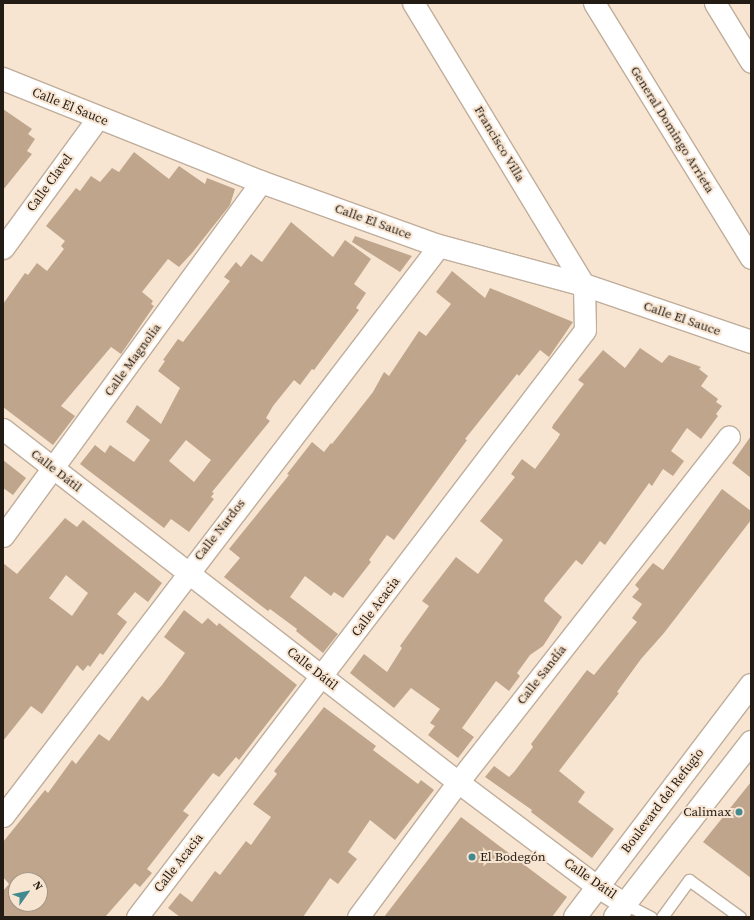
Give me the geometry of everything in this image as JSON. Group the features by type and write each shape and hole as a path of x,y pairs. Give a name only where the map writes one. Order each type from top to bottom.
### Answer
{"street":[{"name":"Francisco Villa","path":"413,3 584,285"},
{"name":"General Domingo Arrieta","path":"594,3 751,258"},
{"path":"715,3 751,62"},
{"name":"Calle El Sauce","path":"3,79 97,119 261,182 439,246 584,285 751,342"},
{"name":"Calle Clavel","path":"3,248 97,119"},
{"name":"Calle Magnolia","path":"3,536 53,470 261,182"},
{"name":"Calle Nardos","path":"3,816 187,573 439,246"},
{"name":"Calle Acacia","path":"137,917 323,677 585,330 584,285"},
{"name":"Calle Dátil","path":"3,429 53,470 458,782 598,887 620,910"},
{"name":"Calle Sandía","path":"358,917 458,782 729,436"},
{"name":"Boulevard del Refugio","path":"575,917 751,685"},
{"path":"620,910 751,742"}],"lane":[{"path":"662,917 689,880 740,917"},
{"path":"620,910 651,917"}],"building":[{"path":"3,109 32,129 28,134 35,139 27,151 32,154 3,190"},
{"path":"134,152 169,179 179,166 205,184 207,178 235,189 230,205 192,253 179,267 168,259 142,292 153,301 151,304 154,306 121,354 111,347 61,406 75,416 53,445 3,407 3,304 25,273 28,275 37,263 47,271 64,249 61,246 65,241 46,226 76,188 80,191 91,176 100,182 112,168 119,172"},
{"path":"291,222 333,257 345,240 371,259 354,284 366,293 356,308 359,310 314,370 312,369 300,385 294,380 273,406 266,418 270,421 212,492 214,493 211,497 214,499 189,532 171,519 164,528 80,464 95,445 105,453 110,445 134,462 150,440 126,422 137,405 161,424 180,388 158,371 165,361 163,360 178,339 183,342 230,281 224,277 236,262 241,267 251,254 262,262","holes":["186,440 211,460 194,482 169,461"]},
{"path":"355,236 412,256 400,272 352,242"},
{"path":"452,271 485,298 490,288 573,322 549,357 540,350 519,376 517,374 465,439 467,440 394,540 387,535 369,560 371,562 343,598 334,592 331,596 305,576 290,597 338,634 323,653 296,631 297,629 270,609 268,611 224,577 240,558 229,549 289,475 287,474 312,442 324,452 373,392 384,372 389,376 419,331 426,336 451,304 436,292"},
{"path":"640,348 662,363 669,355 701,367 699,369 708,376 701,386 718,399 716,402 722,406 716,414 718,416 701,439 687,428 671,451 684,461 673,476 663,469 652,486 649,483 605,545 600,541 582,565 576,560 545,598 544,601 562,617 543,646 530,655 517,673 520,676 509,691 496,681 462,728 474,737 458,758 428,735 435,726 430,723 440,709 411,688 394,708 350,673 364,654 387,672 402,648 400,646 429,606 422,601 456,557 478,574 503,540 480,521 515,477 511,474 522,459 535,469 558,438 560,434 552,428 553,425 584,384 578,380 603,350 625,368"},
{"path":"751,436 751,478 732,463"},
{"path":"3,460 26,478 13,495 3,488"},
{"path":"722,489 751,511 751,520 664,633 641,659 617,692 619,693 559,771 585,792 578,802 614,829 592,858 531,812 532,810 485,777 494,766 509,777 533,747 531,744 587,670 594,675 637,622 632,618 642,604 632,597 639,589 635,585 653,563 663,570"},
{"path":"65,518 77,527 83,520 162,583 148,602 135,592 117,614 127,622 103,655 100,653 90,667 88,665 83,671 77,665 42,714 31,706 3,741 3,563 17,574","holes":["66,575 88,593 72,616 49,598"]},
{"path":"184,610 202,624 208,618 217,626 219,623 297,685 239,760 236,757 219,777 213,773 183,811 189,815 147,869 152,873 140,887 135,883 105,917 3,917 3,891 8,885 8,912 48,912 48,872 8,872 8,883 3,877 3,842 45,790 48,793 72,760 76,764 99,734 109,741 142,696 148,701 162,685 185,653 164,637"},
{"path":"324,707 376,746 373,750 418,784 421,780 434,790 395,840 370,820 348,852 357,859 338,884 330,878 303,917 180,917 168,908 180,893 192,902 215,871 220,875 246,841 251,845 271,817 253,804 277,774 274,771"},
{"name":"Calimax","path":"751,782 751,878 703,842"},
{"name":"El Bodegón","path":"461,817 567,897 552,917 384,917"}],"place":[{"name":"Calimax","path":"739,812"},
{"name":"El Bodegón","path":"472,857"}]}
